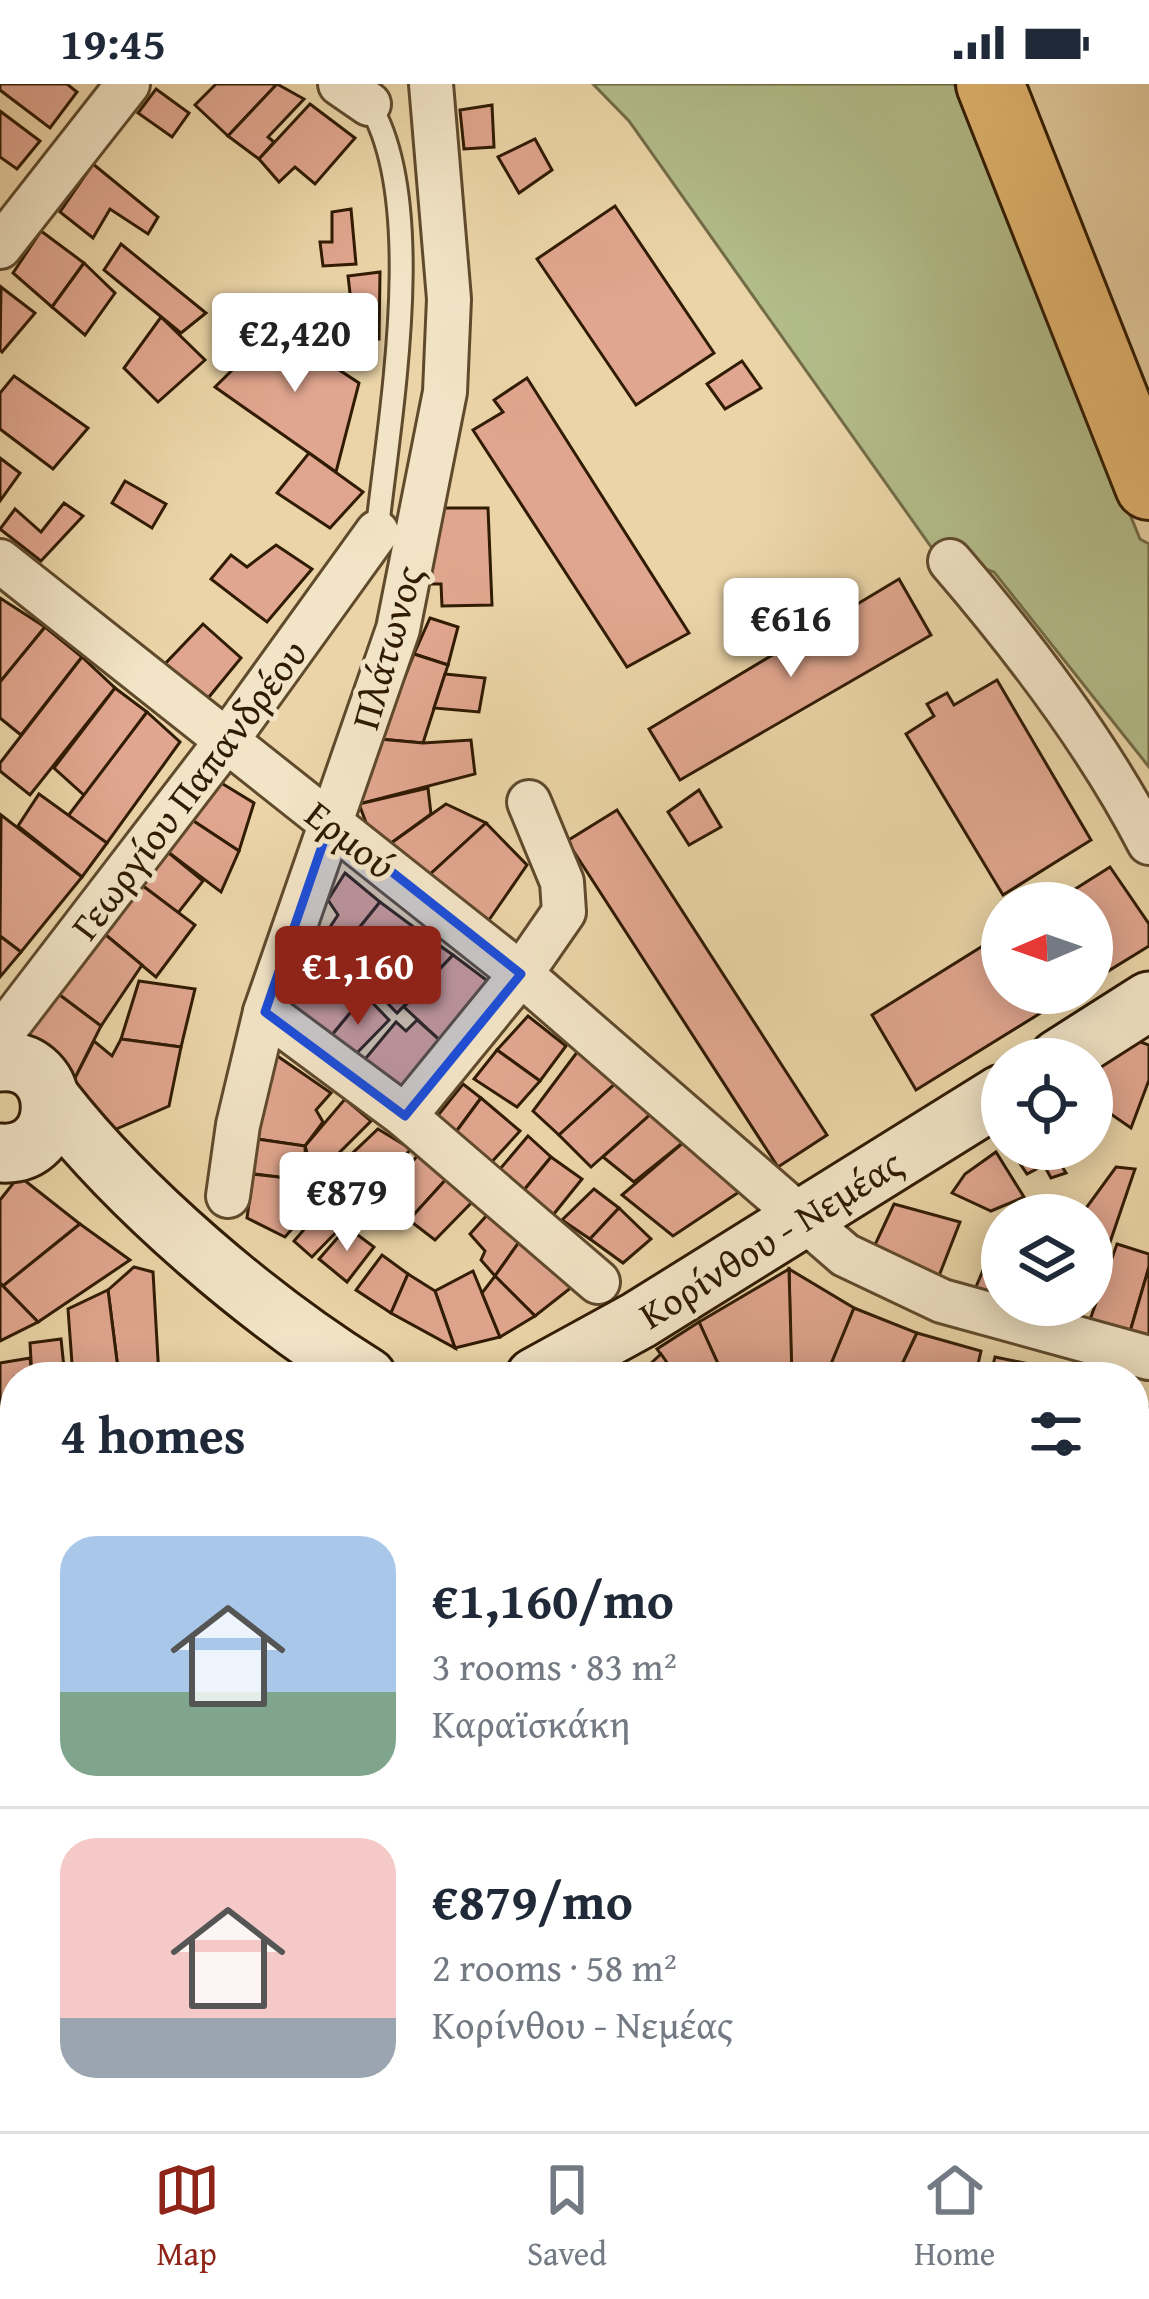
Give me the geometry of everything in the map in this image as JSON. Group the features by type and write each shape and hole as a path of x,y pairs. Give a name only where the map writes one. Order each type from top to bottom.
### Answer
{"highway":[{"path":"990,84 1149,487"}],"main road":[{"path":"1091,1038 1149,1001"},
{"path":"0,1062 25,1065 38,1073 52,1100 87,1145 250,1293 346,1362"},
{"path":"12,1151 47,1130 52,1100"},
{"name":"Κορίνθου - Νεμέας","path":"562,1362 639,1320 981,1107"},
{"path":"12,1151 75,1165 140,1192"}],"street":[{"path":"0,247 128,84"},
{"name":"Πλάτωνος","path":"228,1196 238,1125 265,1012 398,629 445,392 449,299 431,84"},
{"name":"Γεωργίου Παπανδρέου","path":"0,1046 7,1028 227,740 377,532"},
{"name":"Ερμού","path":"0,561 521,974 845,1255 942,1301 1149,1358"},
{"path":"950,561 1071,716 1149,844"},
{"path":"405,1116 521,974 564,912 562,882 529,802"},
{"path":"265,1012 405,1116 598,1282"}],"lane":[{"path":"355,94 381,124 401,262 377,532"}],"highlighted area":[{"path":"330,823 521,974 405,1116 265,1012"}],"green space":[{"path":"593,84 954,84 1140,539 1149,544 1149,767 994,572 934,551 629,121"}],"building":[{"path":"0,84 67,84 77,92 50,128 0,90"},
{"path":"216,84 277,84 228,136 195,105"},
{"path":"277,84 304,99 268,137 274,142 259,159 228,136"},
{"path":"156,89 189,113 172,137 138,113"},
{"path":"310,104 355,138 315,184 295,167 279,182 259,159"},
{"path":"492,105 494,147 464,149 460,110"},
{"path":"0,111 40,141 17,169 0,157"},
{"path":"535,139 552,170 519,193 498,157"},
{"path":"93,164 158,217 148,234 110,209 93,238 60,212"},
{"path":"615,206 714,353 636,405 537,259"},
{"path":"351,209 356,264 323,266 320,242 332,242 332,212"},
{"path":"41,231 84,263 52,307 13,273"},
{"path":"121,244 206,313 181,333 104,270"},
{"path":"84,263 115,293 85,335 52,307"},
{"path":"380,272 379,339 326,341 317,311 352,310 348,276"},
{"path":"1,287 35,313 2,352 0,350"},
{"path":"161,317 205,360 158,402 124,368"},
{"path":"275,328 359,383 336,472 215,387"},
{"path":"742,361 761,388 725,409 707,384"},
{"path":"14,376 88,428 53,469 0,429 0,393"},
{"path":"527,378 689,633 627,667 473,430 503,412 494,400"},
{"path":"309,453 363,492 330,528 277,493"},
{"path":"0,458 20,473 0,501"},
{"path":"125,481 166,504 152,528 112,503"},
{"path":"64,503 83,516 41,561 0,529 15,509 41,532"},
{"path":"436,508 488,508 492,605 442,606 441,584 429,584"},
{"path":"276,545 312,569 267,622 211,579 231,555 247,567"},
{"path":"899,579 931,635 680,780 649,729"},
{"path":"0,598 45,627 0,682"},
{"path":"430,618 458,627 448,665 414,654"},
{"path":"203,624 241,658 204,703 162,667"},
{"path":"45,627 82,657 21,735 0,718 0,682"},
{"path":"414,654 448,665 423,743 380,739"},
{"path":"82,657 115,688 30,795 0,771 0,763"},
{"path":"445,674 485,678 479,712 434,708"},
{"path":"997,680 1091,840 1024,882 995,882 906,734 934,716 927,704 947,693 954,705"},
{"path":"115,688 147,712 85,796 54,768"},
{"path":"147,712 180,742 107,843 68,816"},
{"path":"368,738 423,743 471,740 475,774 359,804"},
{"path":"218,781 254,803 239,851 189,818"},
{"path":"428,788 431,814 387,846 370,833 359,804"},
{"path":"699,790 721,827 689,845 668,812"},
{"path":"39,794 107,843 82,877 18,826"},
{"path":"446,804 486,823 427,877 387,846"},
{"path":"617,810 827,1135 778,1167 567,841"},
{"path":"1,815 82,877 21,952 0,936"},
{"path":"189,818 239,851 221,892 164,849"},
{"path":"486,823 527,865 489,920 427,877"},
{"path":"164,849 203,881 178,913 139,883"},
{"path":"1110,867 1149,924 1149,946 1113,968 1113,882 1086,882"},
{"path":"345,873 380,902 338,954 324,936 338,915 328,900"},
{"path":"139,883 195,925 156,977 101,931"},
{"path":"380,902 415,928 369,984 338,954"},
{"path":"415,928 453,955 397,1013 369,984"},
{"path":"101,931 142,965 101,1026 53,990"},
{"path":"0,936 21,952 0,977"},
{"path":"981,947 981,1014 1039,1014 1000,1038 981,1038 981,1050 916,1090 872,1015"},
{"path":"301,948 365,995 327,1041 284,1007"},
{"path":"453,955 493,985 445,1045 404,1007"},
{"path":"139,981 195,989 181,1047 121,1039"},
{"path":"53,990 101,1026 72,1084 16,1039"},
{"path":"365,995 389,1020 351,1059 327,1041"},
{"path":"528,1016 566,1046 540,1081 497,1050"},
{"path":"417,1020 445,1045 400,1098 361,1064 396,1022 406,1031"},
{"path":"121,1039 181,1047 169,1106 114,1130 72,1084 94,1041 112,1056"},
{"path":"1135,1040 1149,1045 1149,1080 1131,1128 1113,1116 1113,1056"},
{"path":"497,1050 540,1081 517,1107 474,1079"},
{"path":"578,1051 617,1082 559,1135 533,1111"},
{"path":"273,1053 331,1093 316,1110 323,1122 305,1146 257,1139"},
{"path":"617,1082 652,1113 591,1167 559,1135"},
{"path":"463,1084 481,1098 450,1140 431,1124"},
{"path":"481,1098 520,1131 488,1166 450,1140"},
{"path":"345,1099 371,1121 332,1160 330,1181 317,1186 305,1146"},
{"path":"652,1113 685,1141 634,1182 603,1157"},
{"path":"378,1129 411,1149 370,1192 339,1166"},
{"path":"528,1136 551,1157 524,1190 500,1169"},
{"path":"257,1139 305,1146 306,1181 253,1174"},
{"path":"685,1141 739,1192 673,1236 622,1195"},
{"path":"419,1154 449,1176 409,1220 383,1195"},
{"path":"551,1157 582,1179 553,1215 524,1190"},
{"path":"981,1163 981,1170 1007,1170 1022,1194 981,1194 981,1206 952,1193 965,1174"},
{"path":"1116,1167 1135,1169 1113,1233 1113,1194 1096,1194"},
{"path":"1047,1170 1066,1173 1051,1178"},
{"path":"253,1174 279,1177 318,1199 285,1237 247,1218"},
{"path":"19,1176 80,1224 3,1286 0,1200"},
{"path":"449,1176 478,1196 435,1240 409,1220"},
{"path":"594,1189 619,1208 590,1239 562,1220"},
{"path":"326,1204 347,1221 312,1257 294,1241"},
{"path":"894,1204 960,1222 937,1281 873,1249"},
{"path":"619,1208 651,1239 623,1263 590,1239"},
{"path":"488,1214 522,1238 495,1276 481,1260 485,1251 470,1234"},
{"path":"80,1224 130,1260 38,1322 3,1286"},
{"path":"347,1227 374,1247 347,1282 319,1259"},
{"path":"522,1238 577,1283 535,1316 495,1276"},
{"path":"1117,1244 1149,1254 1127,1342 1086,1331 1088,1326 1113,1326"},
{"path":"382,1255 408,1274 391,1313 356,1290"},
{"path":"134,1267 153,1272 158,1362 117,1362 108,1290"},
{"path":"1149,1267 1149,1349 1127,1342"},
{"path":"789,1269 854,1308 833,1362 791,1362"},
{"path":"789,1269 792,1362 717,1362 699,1322"},
{"path":"473,1271 500,1337 455,1348 435,1291"},
{"path":"408,1274 435,1291 455,1348 391,1313"},
{"path":"495,1276 535,1316 500,1337 482,1293"},
{"path":"0,1283 38,1322 0,1341"},
{"path":"108,1290 117,1362 72,1362 68,1309"},
{"path":"854,1308 917,1333 903,1362 832,1362"},
{"path":"699,1322 717,1362 666,1362 657,1349"},
{"path":"917,1333 981,1351 978,1362 903,1362"},
{"path":"61,1339 63,1362 31,1362 30,1343"}]}
